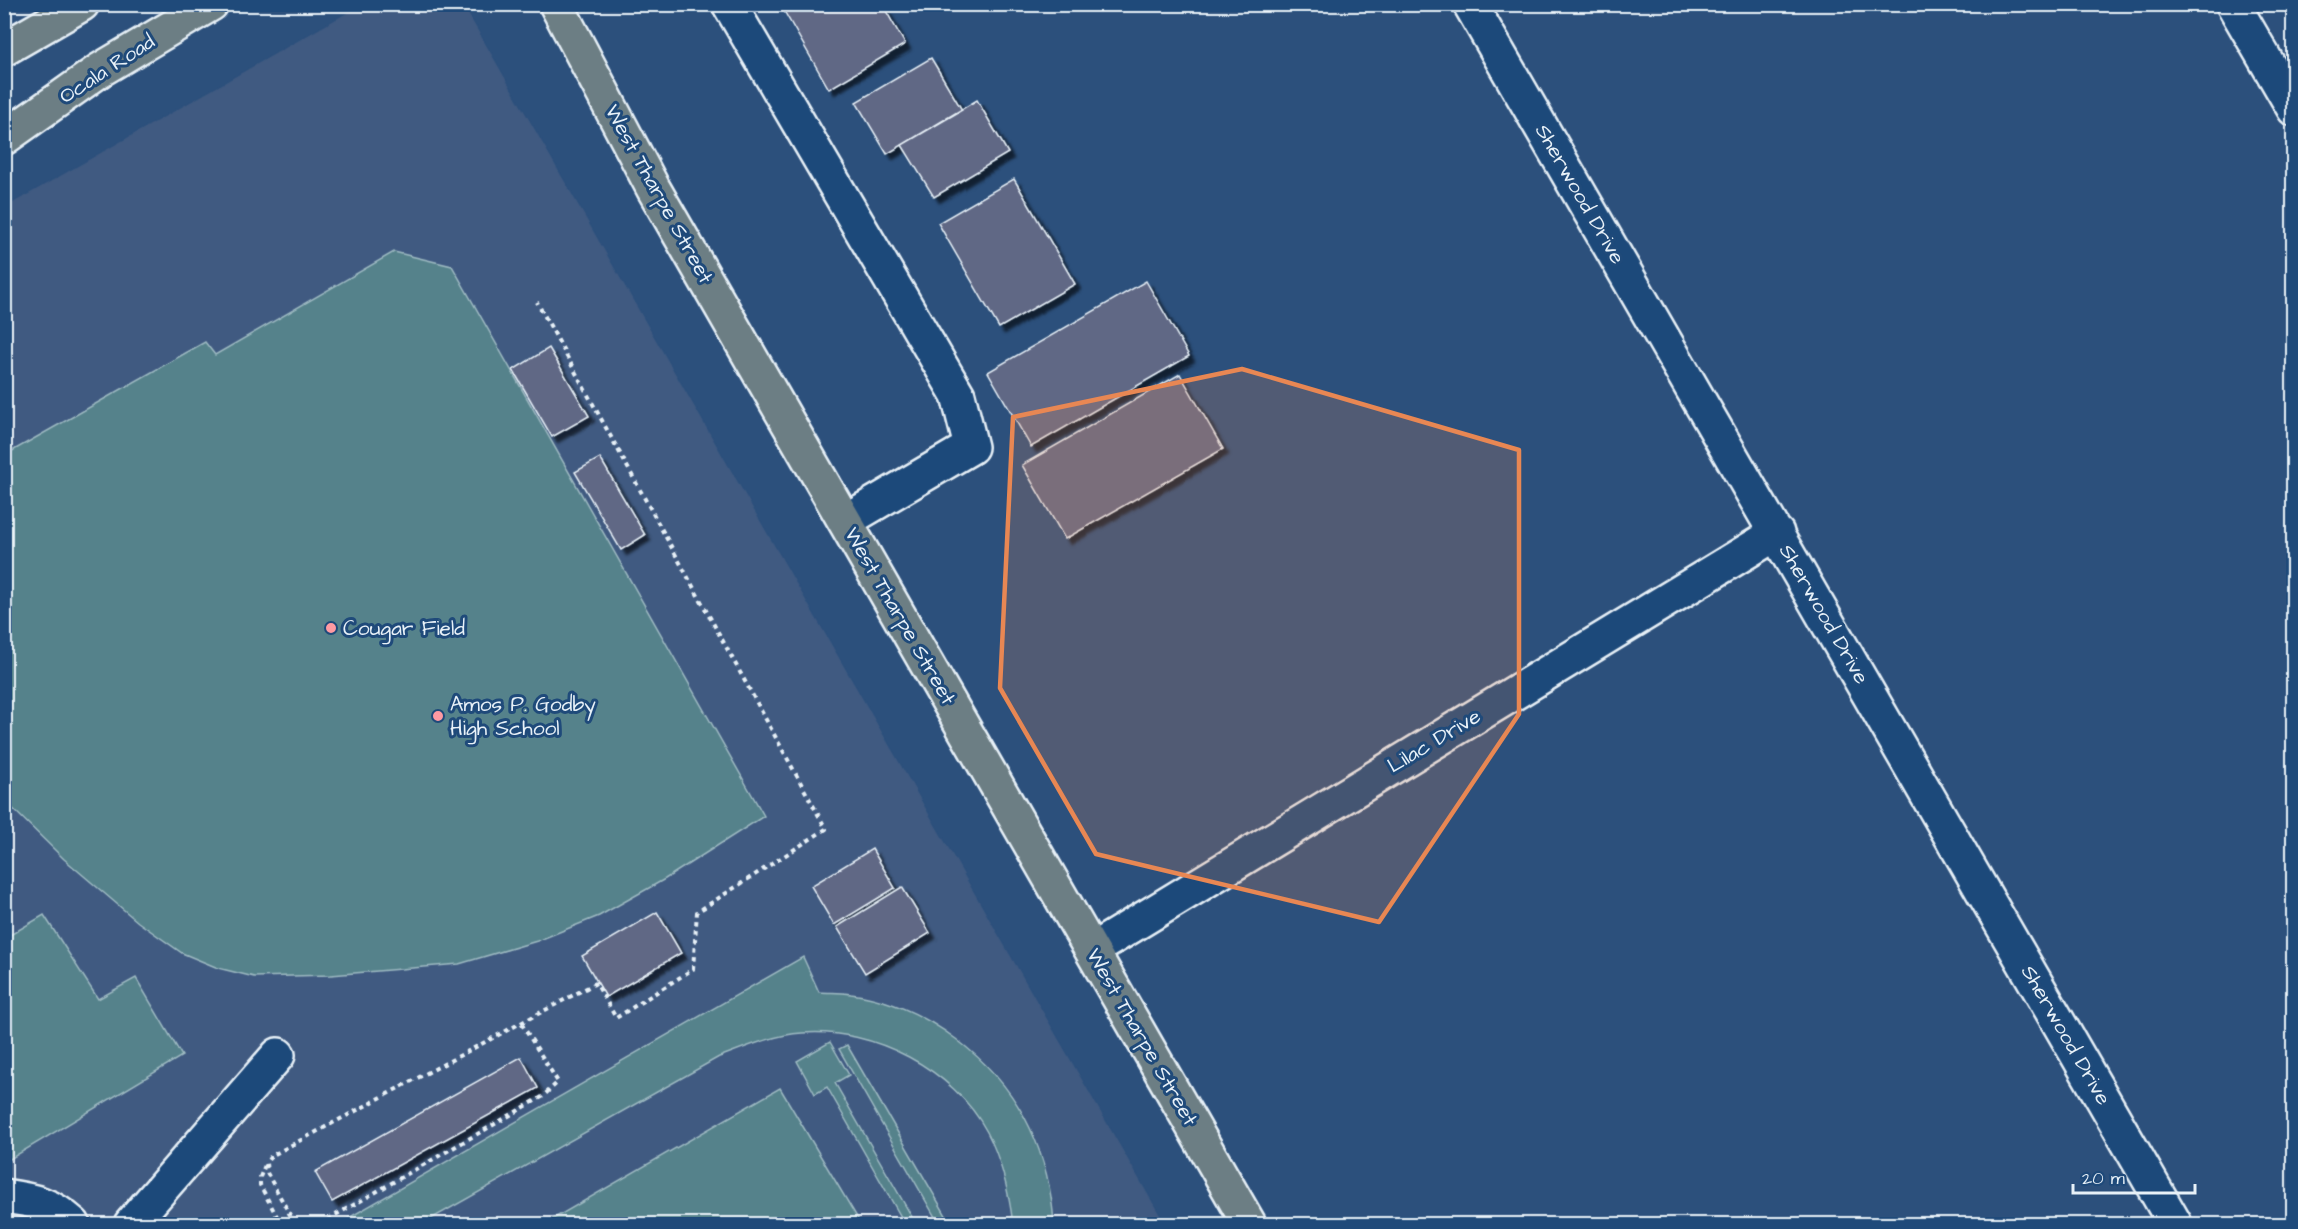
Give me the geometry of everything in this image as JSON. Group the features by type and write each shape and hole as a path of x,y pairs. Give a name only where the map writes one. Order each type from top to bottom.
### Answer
{"main road":[{"path":"4,49 82,4"},
{"name":"Ocala Road","path":"4,138 100,70 211,4"},
{"name":"West Tharpe Street","path":"556,4 653,188 1249,1224"}],"street":[{"path":"729,4 958,395 971,447 845,521"},
{"name":"Sherwood Drive","path":"1470,4 2175,1224"},
{"path":"2233,4 2294,109"},
{"name":"Lilac Drive","path":"1092,950 1777,533"},
{"path":"131,1224 278,1055"},
{"path":"4,1196 37,1201 62,1214 73,1224"}],"path":[{"path":"281,1224 260,1185 260,1177 271,1156 596,983 616,1018 693,969 697,912 826,830 537,302"},
{"path":"320,1224 542,1097 558,1082 521,1023"},
{"path":"266,1163 267,1173 295,1224"}],"highlighted area":[{"path":"1242,369 1519,450 1519,714 1379,922 1096,854 1000,688 1013,417"}],"shaded area":[{"name":"Amos P. Godby High School","path":"361,5 463,5 1165,1224 5,1224 4,208"}],"green space":[{"name":"Cougar Field","path":"394,252 452,266 764,816 665,879 599,916 537,941 459,964 331,975 254,977 218,968 182,953 138,922 64,859 5,801 5,455 205,342 215,355"},
{"path":"44,915 98,999 136,978 182,1056 5,1162 5,938"},
{"path":"803,957 819,992 851,994 879,1000 906,1010 932,1023 979,1058 1016,1103 1030,1128 1046,1175 1054,1224 1013,1224 1004,1177 987,1132 954,1090 933,1072 883,1045 856,1037 829,1033 802,1033 760,1042 719,1057 422,1224 338,1224"},
{"path":"830,1042 849,1075 835,1083 916,1224 905,1224 827,1087 815,1094 797,1061"},
{"path":"847,1045 951,1224 939,1224 839,1049"},
{"path":"780,1088 861,1224 544,1224"}],"building":[{"path":"780,4 882,4 905,44 829,89"},
{"path":"931,58 962,110 887,154 856,102"},
{"path":"977,100 1008,153 934,197 902,145"},
{"path":"1014,179 1075,284 999,328 938,223"},
{"path":"1146,281 1189,356 1031,447 988,372"},
{"path":"549,348 589,416 552,437 513,370"},
{"path":"1180,374 1223,449 1065,539 1022,465"},
{"path":"600,458 645,535 621,550 575,472"},
{"path":"872,849 895,888 834,925 811,886"},
{"path":"902,887 930,933 865,973 837,927"},
{"path":"657,912 681,953 606,997 582,956"},
{"path":"521,1057 538,1088 332,1202 315,1172"}],"place":[{"name":"Cougar Field","path":"331,628"},
{"name":"Amos P. Godby High School","path":"438,716"}]}
